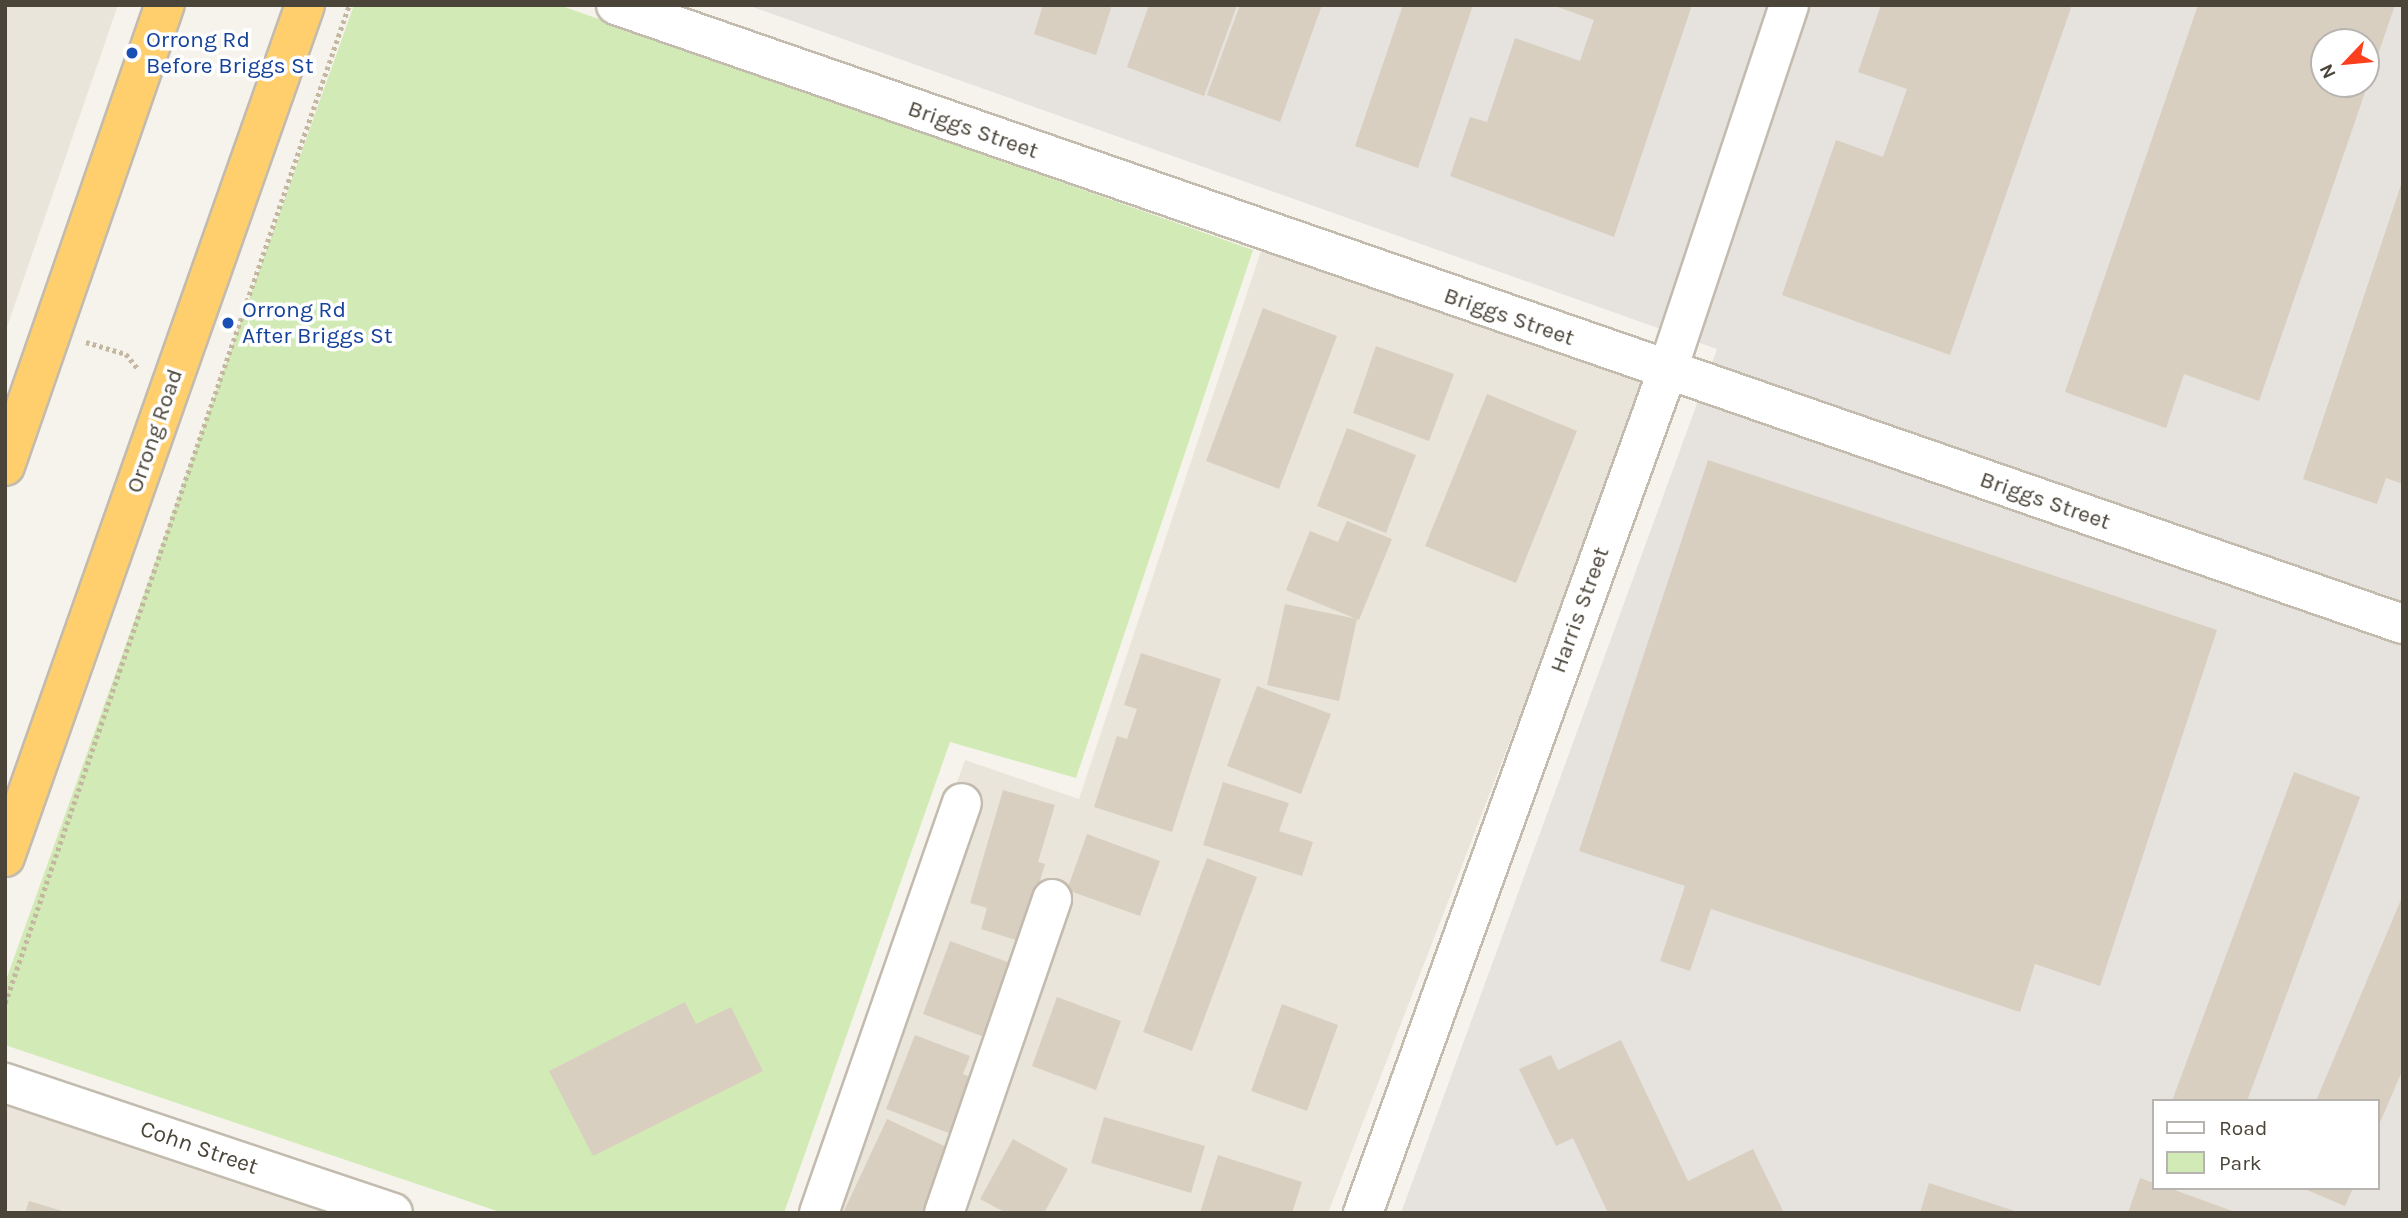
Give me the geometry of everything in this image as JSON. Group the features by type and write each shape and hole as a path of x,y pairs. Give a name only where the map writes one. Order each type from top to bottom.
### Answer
{"highway":[{"path":"8,450 53,333 165,5"},
{"name":"Orrong Road","path":"5,858 305,5"}],"street":[{"name":"Briggs Street","path":"616,5 1667,372 2403,624"},
{"name":"Harris Street","path":"1363,1213 1667,372 1789,5"},
{"path":"819,1213 962,803"},
{"path":"944,1213 1052,899"},
{"name":"Cohn Street","path":"5,1083 393,1213"}],"path":[{"path":"5,1003 349,5"},
{"path":"53,333 126,354 152,388 210,408"}],"shaded area":[{"path":"5,5 118,5 5,333"},
{"path":"747,5 2403,5 2403,1213 1401,1213 1717,349"},
{"path":"1261,251 1648,383 1328,1213 803,1213 965,760 1079,799"},
{"path":"5,1098 335,1213 5,1213"}],"green space":[{"path":"354,5 559,5 1253,250 1076,778 950,742 784,1213 503,1213 5,1045 5,983"}],"building":[{"path":"1043,5 1112,5 1096,55 1034,34"},
{"path":"1149,5 1237,5 1204,96 1127,67"},
{"path":"1240,5 1322,5 1280,122 1207,95"},
{"path":"1403,5 1473,5 1418,168 1355,146"},
{"path":"1552,5 1692,5 1614,237 1450,176 1470,117 1487,122 1515,38 1580,61 1594,20"},
{"path":"1881,5 2072,5 1950,355 1782,295 1836,140 1883,157 1907,89 1858,72"},
{"path":"2198,5 2395,5 2380,49 2380,28 2310,28 2310,98 2363,98 2259,401 2184,374 2166,428 2065,392"},
{"path":"2403,179 2403,484 2386,478 2377,504 2303,479"},
{"path":"1263,308 1337,336 1279,489 1206,461"},
{"path":"1376,346 1454,374 1429,441 1353,413"},
{"path":"1487,394 1577,431 1516,583 1425,546"},
{"path":"1347,428 1416,455 1386,533 1317,506"},
{"path":"1708,460 2217,630 2100,986 2035,964 2020,1012 1711,909 1690,971 1660,961 1685,886 1579,851"},
{"path":"1347,521 1392,539 1359,620 1286,590 1310,531 1338,542"},
{"path":"1285,604 1357,619 1339,701 1267,685"},
{"path":"1141,653 1221,679 1172,832 1094,807 1117,736 1127,739 1137,709 1124,705"},
{"path":"1257,686 1331,714 1301,794 1227,766"},
{"path":"2294,772 2360,797 2248,1099 2173,1099"},
{"path":"1223,782 1289,803 1279,831 1313,842 1302,876 1203,845"},
{"path":"1003,790 1055,805 1038,862 1045,864 1022,942 981,929 987,908 970,903"},
{"path":"1087,834 1160,861 1140,916 1067,890"},
{"path":"1207,858 1257,877 1192,1051 1143,1032"},
{"path":"2403,895 2403,1069 2380,1122 2380,1099 2317,1099"},
{"path":"950,941 1019,966 992,1040 923,1014"},
{"path":"1057,997 1121,1021 1096,1090 1032,1066"},
{"path":"685,1002 696,1024 731,1007 763,1071 593,1156 549,1071"},
{"path":"1282,1004 1338,1025 1307,1111 1251,1091"},
{"path":"915,1035 970,1056 963,1074 981,1081 959,1137 886,1109"},
{"path":"1621,1040 1688,1181 1753,1149 1784,1213 1608,1213 1573,1138 1556,1146 1519,1069 1551,1055 1558,1070"},
{"path":"1104,1117 1205,1146 1191,1193 1091,1163"},
{"path":"887,1119 957,1152 929,1213 843,1213"},
{"path":"1013,1139 1068,1169 1044,1213 1006,1213 980,1199"},
{"path":"1218,1155 1302,1182 1292,1213 1200,1213"},
{"path":"2140,1178 2152,1182 2152,1190 2175,1190 2238,1213 2128,1213"},
{"path":"1929,1183 2018,1212 2018,1213 1920,1213"},
{"path":"2307,1190 2352,1190 2345,1206"},
{"path":"29,1201 66,1212 25,1213"}],"place":[{"name":"Orrong Rd Before Briggs St","path":"132,53"},
{"name":"Orrong Rd After Briggs St","path":"228,323"}]}
